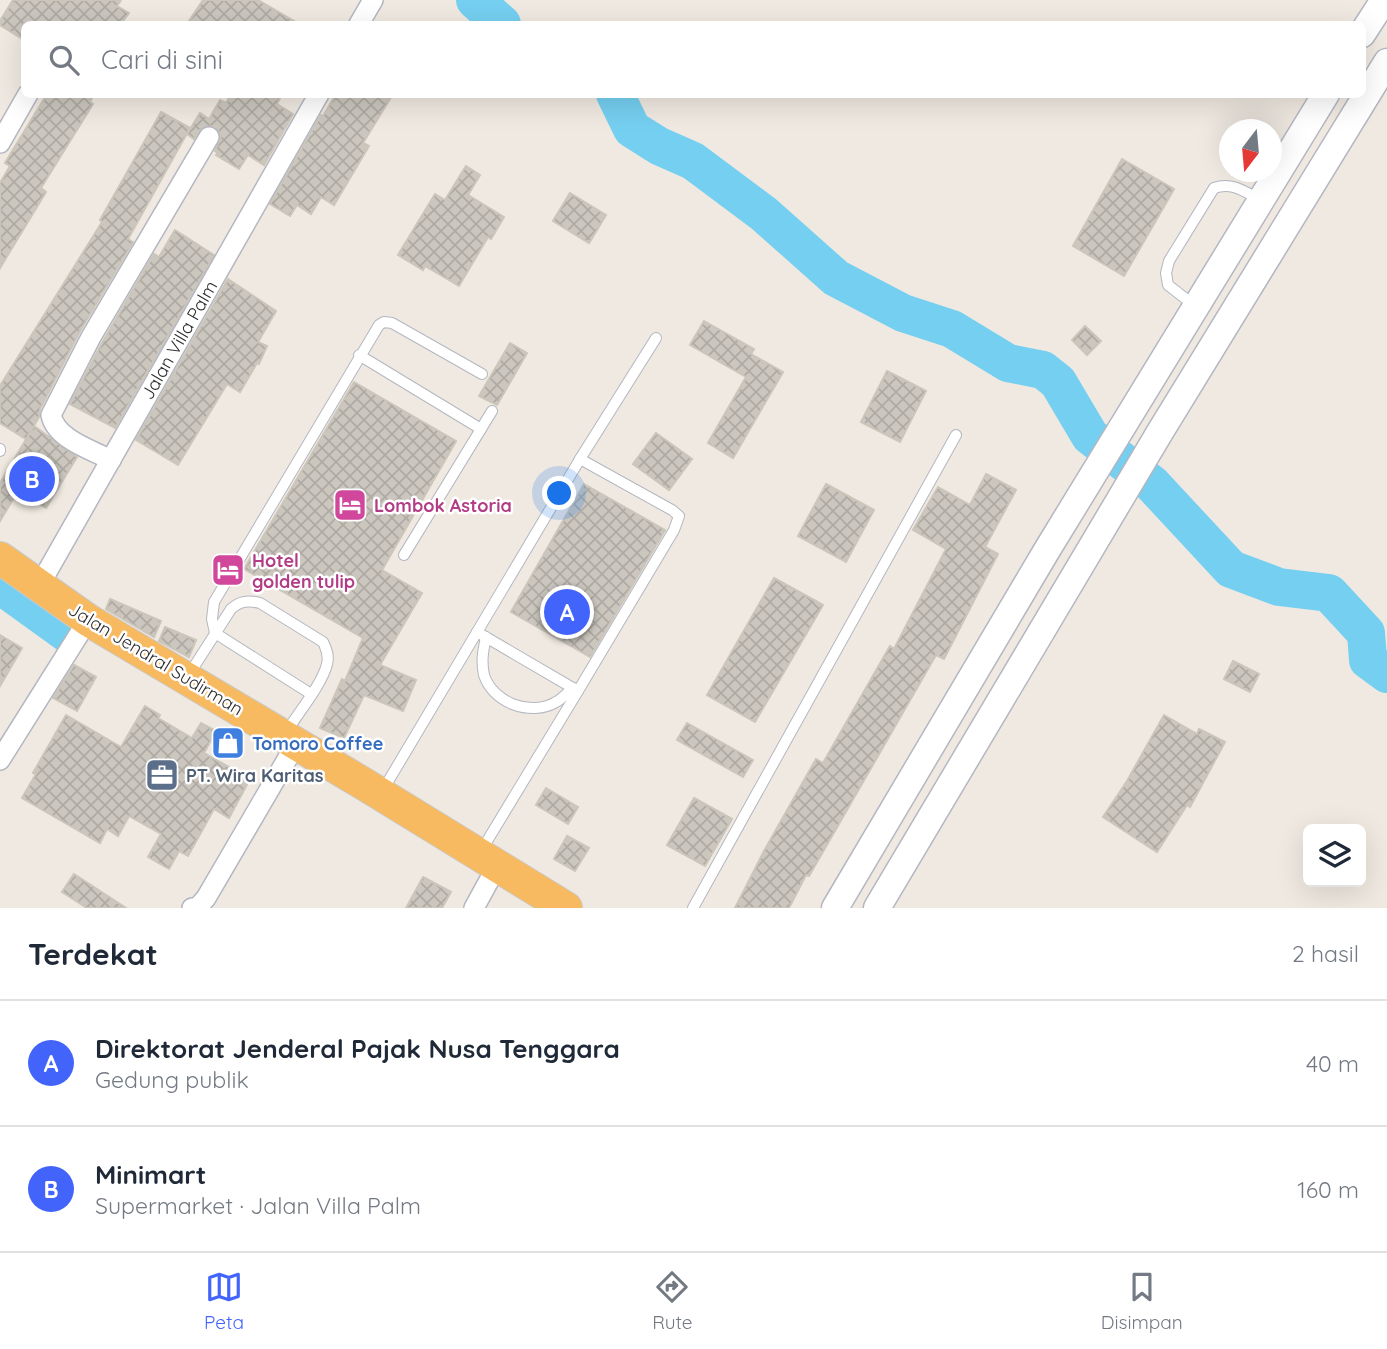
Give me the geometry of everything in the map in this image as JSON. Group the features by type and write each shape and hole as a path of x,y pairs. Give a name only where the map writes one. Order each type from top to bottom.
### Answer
{"highway":[{"name":"Jalan Jendral Sudirman","path":"0,558 88,620 566,908"}],"main road":[{"path":"1366,29 1384,0"},
{"path":"1366,96 1387,62"},
{"path":"835,908 1195,306 1324,98"},
{"path":"877,908 1116,504 1365,98"}],"street":[{"path":"361,21 373,0"},
{"path":"0,143 26,98"},
{"name":"Jalan Villa Palm","path":"39,586 317,98"},
{"path":"111,460 60,433 51,415 91,337 209,137"},
{"path":"0,760 88,620"},
{"path":"184,906 198,907 206,898 290,740"},
{"path":"474,908 488,860"}],"lane":[{"path":"1195,306 1168,285 1166,273 1169,261 1214,188 1224,184 1236,187 1260,200"},
{"path":"311,694 215,633 212,619 214,602 379,325 384,322 392,323 482,374"},
{"path":"380,794 481,635 580,459 656,338"},
{"path":"359,355 481,429"},
{"path":"404,555 492,411"},
{"path":"694,908 956,435"},
{"path":"488,860 575,690 674,530 679,516 580,459"},
{"path":"186,679 231,609 238,603 260,603 323,642 328,652 323,675 290,740"},
{"path":"481,635 575,690"},
{"path":"481,635 485,678 497,695 515,706 536,708 556,702 575,690"}],"building":[{"path":"13,0 121,0 117,6 129,13 123,21 21,21 21,38 0,25"},
{"path":"203,0 258,0 294,21 189,21"},
{"path":"45,98 92,98 90,102 93,104 41,188 46,192 0,268 0,183 10,166 5,163"},
{"path":"229,98 280,98 277,104 293,114 264,165 248,155 239,169 216,155 221,136 215,126 202,127 194,139 187,134 200,113 209,119 220,100 226,103"},
{"path":"334,98 391,98 363,143 369,146 334,205 321,197 311,214 297,205 290,216 270,204 321,115 323,116"},
{"path":"161,112 190,128 128,239 133,242 80,331 26,439 0,423 0,386 102,222 100,220"},
{"path":"1122,159 1174,189 1124,276 1073,246"},
{"path":"466,166 480,175 468,195 504,217 491,239 488,237 459,286 425,266 423,270 398,255 435,194 445,200"},
{"path":"570,193 606,215 589,243 553,221"},
{"path":"175,230 214,255 115,428 70,404 154,254 159,257"},
{"path":"228,279 276,311 258,342 267,346 259,364 257,363 240,392 227,384 178,465 136,440"},
{"path":"704,321 754,349 751,354 783,372 733,458 708,443 746,377 690,345"},
{"path":"1085,326 1101,341 1087,355 1072,340"},
{"path":"510,343 527,353 497,405 479,396"},
{"path":"887,371 926,391 900,442 861,422"},
{"name":"Lombok Astoria","path":"354,382 456,441 382,570 422,593 380,665 416,680 403,711 364,695 344,738 320,728 342,679 345,681 363,638 244,569"},
{"path":"34,426 77,457 46,508 18,491 0,521 0,483"},
{"path":"656,433 692,459 669,490 633,464"},
{"path":"986,474 1016,490 985,547 998,554 944,659 936,655 789,908 735,908 816,759 823,763 890,646 894,649 946,549 913,530 938,487 970,505"},
{"path":"584,484 665,530 590,657 511,612"},
{"path":"826,484 874,510 846,562 798,536"},
{"path":"774,578 823,605 755,722 707,695"},
{"path":"110,599 161,621 154,637 106,609"},
{"path":"165,627 196,640 189,657 159,641"},
{"path":"0,635 22,648 0,686"},
{"path":"1233,661 1259,674 1250,692 1224,679"},
{"path":"74,665 96,677 77,711 53,698"},
{"path":"145,706 160,715 158,718 192,738 201,723 216,731 204,753 250,779 229,818 214,809 188,856 179,851 169,869 148,857 161,834 129,816 118,836 107,829 100,843 22,798 66,715 121,747"},
{"path":"1164,715 1197,734 1199,729 1225,742 1190,807 1187,805 1157,852 1103,817 1127,781"},
{"path":"687,723 753,760 743,777 677,740"},
{"path":"546,788 578,807 568,824 536,805"},
{"path":"694,798 732,819 705,866 667,845"},
{"path":"567,836 589,848 575,871 554,859"},
{"path":"74,874 126,908 87,908 62,892"},
{"path":"423,877 451,892 442,908 406,908"}],"waterway":[{"path":"475,0 499,21"},
{"path":"617,98 632,129 659,146 693,161 764,214 836,278 903,313 952,329 1008,363 1043,370 1058,382 1090,436 1152,484 1231,569 1279,587 1329,593 1366,633 1368,660 1387,674"},
{"path":"0,585 68,634"}],"place":[{"name":"Minimart","path":"32,479"},
{"name":"Lombok Astoria","path":"350,505"},
{"name":"Hotel golden tulip","path":"228,570"},
{"name":"Direktorat Jenderal Pajak Nusa Tenggara","path":"567,612"},
{"name":"Tomoro Coffee","path":"228,743"},
{"name":"PT. Wira Karitas","path":"162,775"}]}
